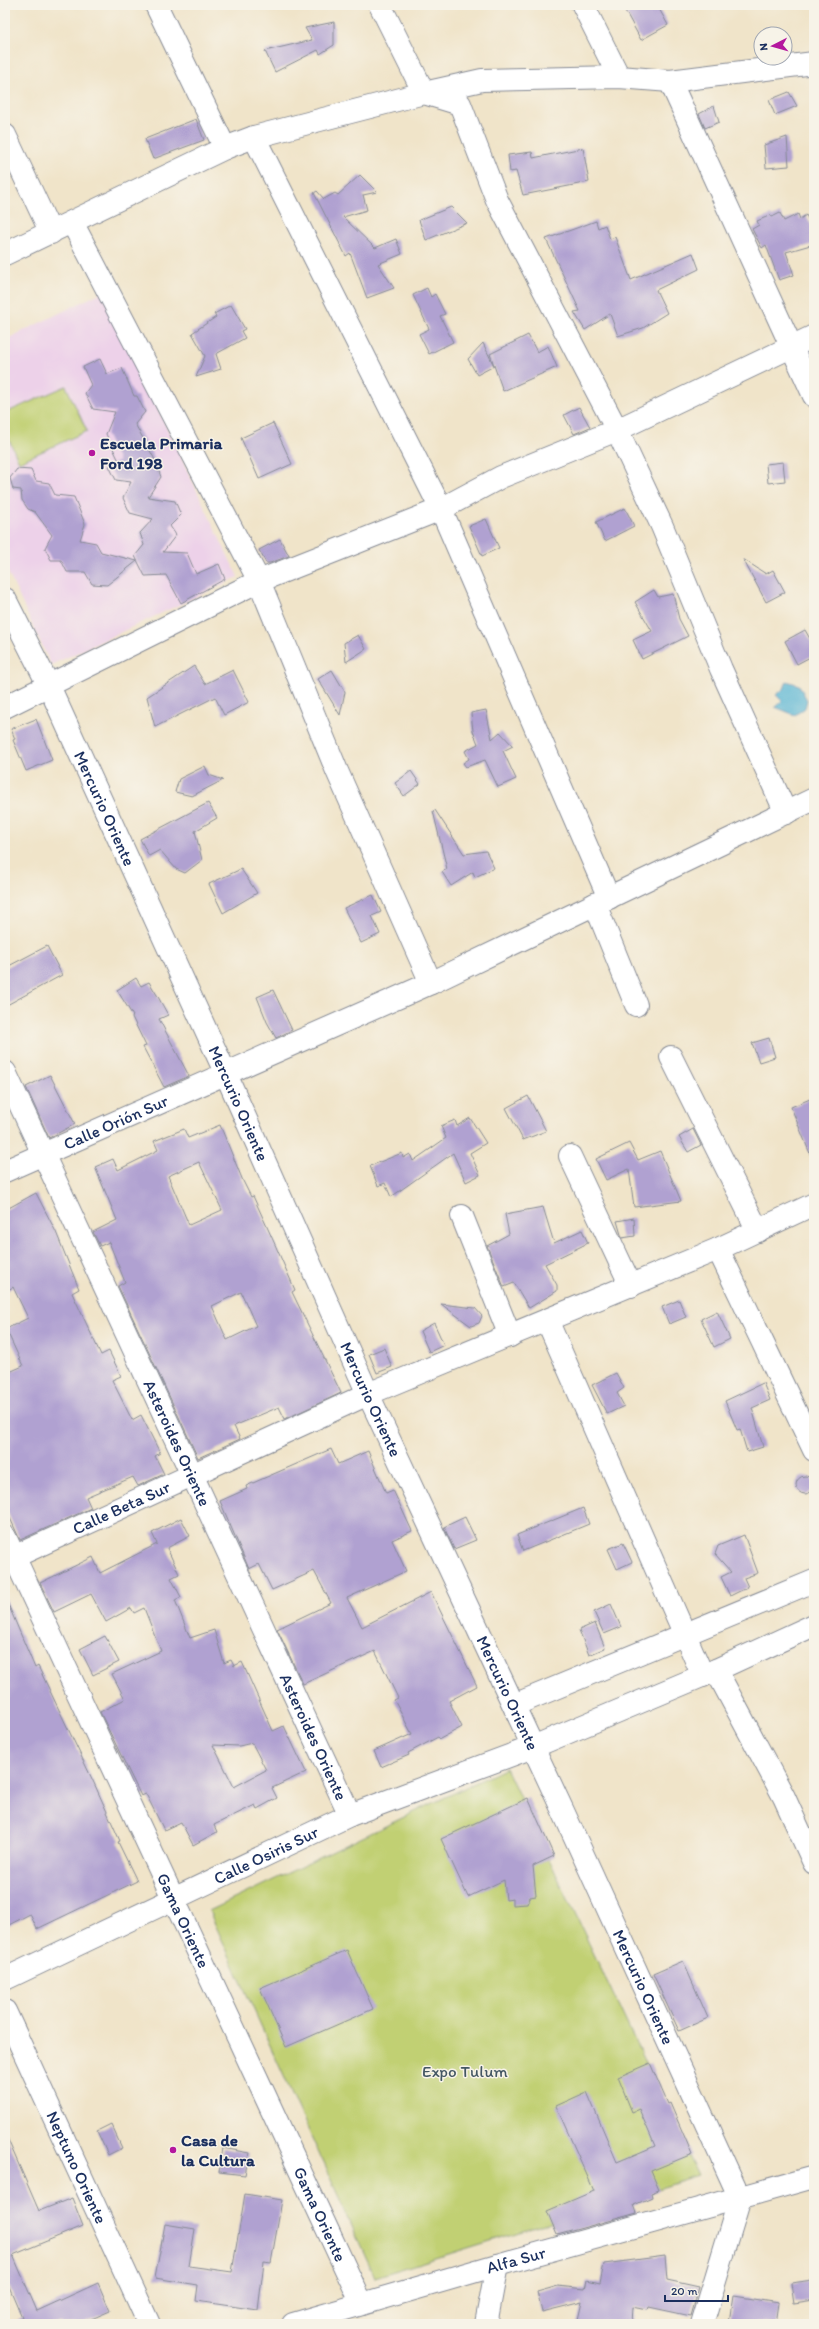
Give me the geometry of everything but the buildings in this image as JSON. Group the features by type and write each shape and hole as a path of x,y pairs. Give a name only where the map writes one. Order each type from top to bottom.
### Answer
{"street":[{"path":"156,5 225,148"},
{"path":"380,5 424,93 460,104 497,200 616,430 662,526 721,669 786,812"},
{"path":"583,5 619,77"},
{"path":"5,254 225,148 254,137 424,93 482,80 619,77 670,81 814,63"},
{"path":"670,81 814,396"},
{"path":"5,135 51,233"},
{"path":"254,137 441,509 602,901 636,1004"},
{"path":"72,222 259,581 337,771 431,983"},
{"path":"5,707 259,581 441,509 501,477 616,430 814,336"},
{"name":"Mercurio Oriente","path":"5,599 49,686 225,1072 368,1394 514,1705 740,2198"},
{"name":"Calle Orión Sur","path":"5,1171 225,1072 330,1029 431,983 814,799"},
{"path":"671,1057 758,1231"},
{"name":"Asteroides Oriente","path":"5,1072 350,1814"},
{"path":"570,1156 631,1286"},
{"name":"Calle Beta Sur","path":"10,1559 368,1394 718,1249 814,1204"},
{"path":"462,1216 510,1336"},
{"path":"718,1249 814,1450"},
{"path":"547,1320 686,1635 784,1797 814,1863"},
{"name":"Gama Oriente","path":"5,1537 10,1559 173,1900 362,2304"},
{"path":"514,1705 814,1582"},
{"name":"Calle Osiris Sur","path":"5,1979 173,1900 350,1814 533,1747 710,1673 814,1625"},
{"name":"Neptuno Oriente","path":"5,2011 149,2324"},
{"name":"Alfa Sur","path":"293,2324 497,2265 814,2177"},
{"path":"702,2324 740,2198"},
{"path":"486,2324 497,2265"}],"shaded area":[{"name":"Escuela Primaria Ford 198","path":"102,292 238,577 51,665 5,566 5,340"}],"green space":[{"path":"66,386 87,431 19,462 5,431 5,413"},
{"name":"Expo Tulum","path":"506,1768 699,2176 375,2277 209,1911"}],"water":[{"path":"787,681 799,685 807,700 805,708 795,715 775,707 782,701 776,695 784,689"}],"place":[{"name":"Escuela Primaria Ford 198","path":"92,453"},
{"name":"Casa de la Cultura","path":"173,2150"}]}
